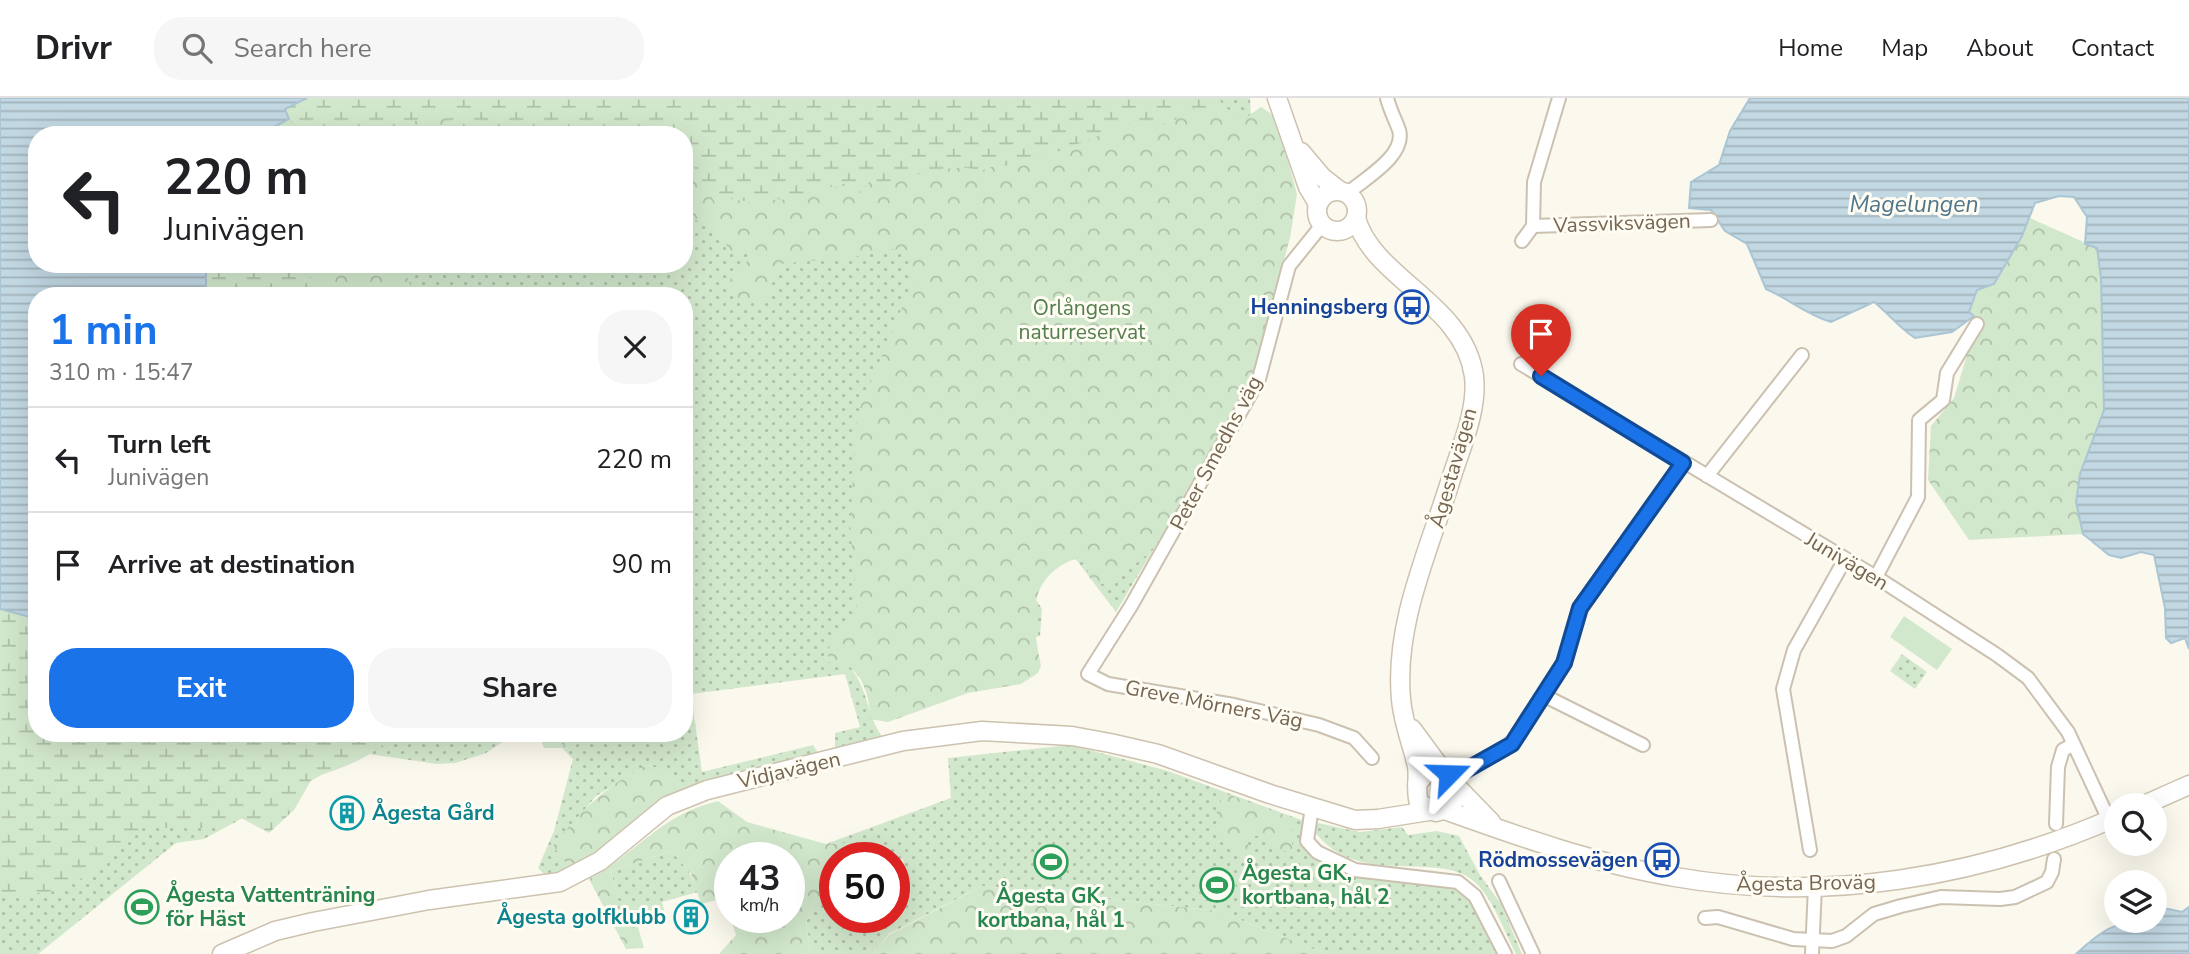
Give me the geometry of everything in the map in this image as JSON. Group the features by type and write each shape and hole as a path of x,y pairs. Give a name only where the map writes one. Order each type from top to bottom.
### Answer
{"main road":[{"path":"1277,98 1295,143 1308,187 1318,204"},
{"path":"1295,143 1322,177 1346,194 1357,205 1349,224 1332,231 1322,225 1317,212 1318,204 1324,195 1346,194"},
{"name":"Ågestavägen","path":"1349,224 1349,240 1377,254 1459,335 1470,358 1474,384 1466,436 1401,645 1403,714 1417,769 1416,788"},
{"path":"1403,714 1451,779 1457,797 1437,810 1419,803 1416,788"},
{"name":"Vidjavägen","path":"222,954 275,932 313,922 429,900 560,882 600,861 667,806 745,780 903,741 982,731 1072,736 1158,754 1355,820 1378,820 1437,810"},
{"path":"1378,820 1416,788 1427,772 1451,779"},
{"name":"Ågesta Broväg","path":"1451,779 1495,826"},
{"path":"2167,795 2189,785"},
{"name":"Ågesta Broväg","path":"1437,810 1495,826 1555,848 1674,877 1725,884 1815,886 1853,886 1956,870 2040,847 2104,822"}],"street":[{"path":"1346,194 1391,157 1398,145 1400,132 1387,98"},
{"path":"1522,241 1533,226 1534,182 1559,98"},
{"name":"Vassviksvägen","path":"1533,226 1711,220"},
{"name":"Peter Smedhs väg","path":"1088,674 1131,606 1259,379 1289,266 1322,225"},
{"path":"1876,577 1917,496 1919,420 1943,400 1947,373 1977,324"},
{"path":"1707,476 1802,355"},
{"name":"Junivägen","path":"1521,364 1844,561 1876,577 2028,678 2057,713 2104,804"},
{"path":"1451,779 1512,744 1564,663 1580,608 1683,463"},
{"path":"1810,850 1783,689 1794,650 1844,561"},
{"name":"Greve Mörners Väg","path":"1088,674 1108,684 1234,705 1319,725 1354,738 1371,758"},
{"path":"1545,696 1643,745"},
{"path":"2056,824 2058,767 2063,750 2072,745"},
{"path":"1312,807 1307,841 1317,852 1355,870 1458,882 1475,896 1505,954"},
{"path":"1705,918 1717,917 1813,948 1846,936 1874,914 1941,897 2000,900 2015,897 2047,881 2054,859"},
{"path":"1499,881 1533,954"},
{"path":"1813,948 1815,886"}],"green space":[{"name":"Orlångens naturreservat","path":"0,98 1250,98 1253,160 1278,249 1251,386 1116,612 1065,545 1031,592 1042,609 1040,636 863,681 850,667 861,685 881,735 903,741 691,796 661,769 647,765 596,796 554,846 575,875 545,875 538,868 554,831 573,759 562,748 566,742 693,742 693,708 702,772 813,745 818,753 835,747 835,733 860,727 845,674 693,694 693,287 28,287 28,742 502,742 486,753 455,763 437,764 362,753 204,839 176,843 38,954 0,954"},
{"path":"308,98 1219,98 1223,106 1209,114 1190,106 1178,106 1177,119 1159,127 1131,123 1021,166 996,165 980,171 946,169 920,174 888,187 871,180 858,195 848,183 810,192 797,201 779,199 755,204 730,197 715,203 693,164 693,126 449,126 448,105 440,104 408,126 294,126 285,109"},
{"path":"440,104 448,105 449,126 408,126"},
{"path":"1178,106 1190,106 1208,114 1223,106 1244,119 1261,107 1276,117 1297,194 1290,238 1250,384 1150,552 1108,586 1090,579 1085,559 1068,562 1048,576 1041,587 1035,612 1041,666 1038,673 1021,684 968,693 888,722 870,719 863,683 850,667 828,662 828,653 835,633 857,613 850,524 857,415 913,281 911,258 906,250 884,249 860,256 780,264 762,306 735,297 729,285 733,270 766,250 730,252 712,229 693,219 693,160 715,202 728,198 755,204 779,199 797,201 810,192 871,180 888,187 920,174 946,169 980,171 996,165 1021,166 1131,123 1159,127"},
{"path":"289,119 294,126 274,126"},
{"path":"2030,218 2097,248 2101,278 2104,410 2080,474 2076,502 2083,534 1969,540 1928,480 1931,426 1954,398 1973,335 1973,316 1969,312 1978,290 1994,284"},
{"path":"206,273 305,273 321,287 206,287"},
{"path":"305,273 402,273 409,280 410,287 321,287"},
{"path":"586,273 607,273 597,280"},
{"path":"0,609 28,617 28,742 386,742 358,761 313,777 294,810 269,833 241,818 215,828 143,828 103,866 61,890 3,898 0,896"},
{"path":"1904,616 1952,649 1937,670 1890,637"},
{"path":"1902,654 1927,672 1915,689 1890,671"},
{"path":"542,742 566,742 562,748 544,748"},
{"path":"1071,745 1168,771 1307,822 1307,841 1335,863 1433,877 1475,896 1505,954 1326,954 1218,911 982,886 910,923 910,842 831,842 951,798 948,758"},
{"path":"647,765 661,769 691,796 575,875 553,846 596,800 619,781"},
{"path":"1224,793 1293,818 1292,851 1276,852 1259,836 1251,836 1245,842 1265,861 1258,862 1224,844 1215,817"},
{"path":"718,801 747,822 819,842 819,901 814,902 806,923 811,949 806,954 719,954 735,933 805,933 805,842 714,842 714,901 701,904 691,874 671,851 611,871 622,915 634,913 644,948 626,949 589,879 680,815"},
{"path":"1318,823 1360,832 1402,827 1408,835 1437,831 1459,836 1480,875 1501,904 1522,954 1516,954 1494,908 1477,884 1462,874 1443,869 1376,864 1353,859 1332,849 1314,831"},
{"name":"Ågesta GK, kortbana, hål 1","path":"1034,848 1062,849 1069,855 1067,870 1050,872 1035,867"},
{"path":"671,851 685,863 698,892 662,902 665,914 637,922 634,913 622,916 611,871"},
{"name":"Ågesta GK, kortbana, hål 2","path":"1211,871 1229,873 1236,879 1235,891 1230,899 1215,902 1202,893 1198,885 1199,876"},
{"path":"982,886 1218,911 1326,954 873,954 889,935 910,933 910,924"},
{"path":"819,901 819,933 891,933 873,954 806,954 811,949 806,923 814,902"}],"water":[{"path":"0,98 307,98 285,109 289,119 276,126 28,126 28,273 206,273 206,287 28,287 28,617 0,609"},
{"name":"Magelungen","path":"1750,98 2189,98 2189,649 2185,638 2171,643 2166,638 2165,608 2154,555 2141,552 2121,558 2109,555 2083,534 2076,502 2080,474 2104,410 2101,278 2097,248 2085,244 2087,217 2074,197 2059,196 2035,203 2022,236 1994,284 1977,290 1969,312 1974,316 1952,332 1915,338 1874,302 1831,322 1766,289 1747,244 1725,231 1711,210 1689,208 1691,182 1719,165 1730,131"},
{"path":"2189,907 2189,954 2076,954 2104,932 2167,933 2167,909 2182,912"}],"place":[{"name":"Henningsberg","path":"1412,307"},
{"name":"Ågesta Gård","path":"347,813"},
{"name":"Rödmossevägen","path":"1662,860"},
{"name":"Ågesta GK, kortbana, hål 1","path":"1051,862"},
{"name":"Ågesta GK, kortbana, hål 2","path":"1217,885"},
{"name":"Ågesta Vattenträning för Häst","path":"142,907"},
{"name":"Ågesta golfklubb","path":"691,917"}],"route":[{"path":"1449,774 1452,778 1512,744 1543,701 1564,663 1580,608 1683,463 1541,376"}]}
